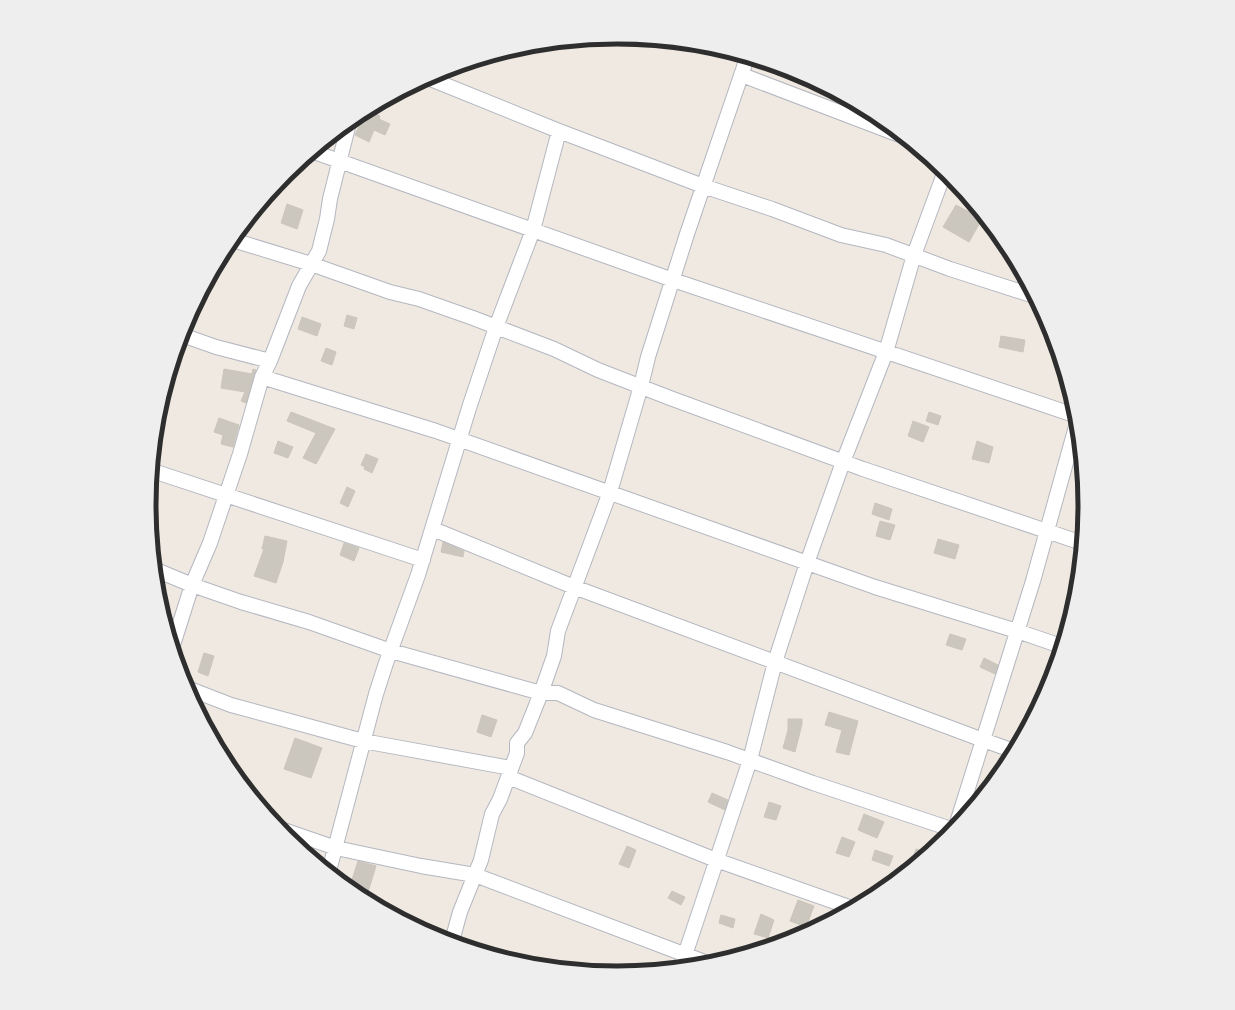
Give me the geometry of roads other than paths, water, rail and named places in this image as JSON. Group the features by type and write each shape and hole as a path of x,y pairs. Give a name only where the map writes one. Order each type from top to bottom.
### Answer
{"street":[{"path":"453,936 460,912 481,860 492,814 500,799 517,752 517,743 525,733 541,693 554,656 558,631 610,492 648,357 703,186 746,62"},
{"path":"742,75 884,129"},
{"path":"436,81 559,131 703,186 772,209 841,235 886,245 914,256 1027,294"},
{"path":"331,866 376,694 423,560 496,327 533,230 559,131"},
{"path":"176,636 192,584 210,543 240,454 262,377 270,362 299,286 318,251 327,219 330,199 347,132"},
{"path":"319,154 673,280 1070,414"},
{"path":"684,961 750,760 775,662 807,563 843,462 886,352 914,256 942,178"},
{"path":"239,242 311,264 390,292 419,299 554,349 598,370 843,462 936,495 1077,541"},
{"path":"189,337 216,347 270,362"},
{"path":"262,377 397,418 610,492 875,587 1057,645"},
{"path":"960,813 1017,631 1073,436"},
{"path":"157,472 423,560"},
{"path":"433,529 574,587 1009,749"},
{"path":"161,572 260,608 309,622 391,651 541,693 558,693 594,710 667,732 946,827"},
{"path":"197,692 232,705 364,741 509,773 716,860 845,906"},
{"path":"295,834 336,848 421,866 475,875 684,961"}]}
